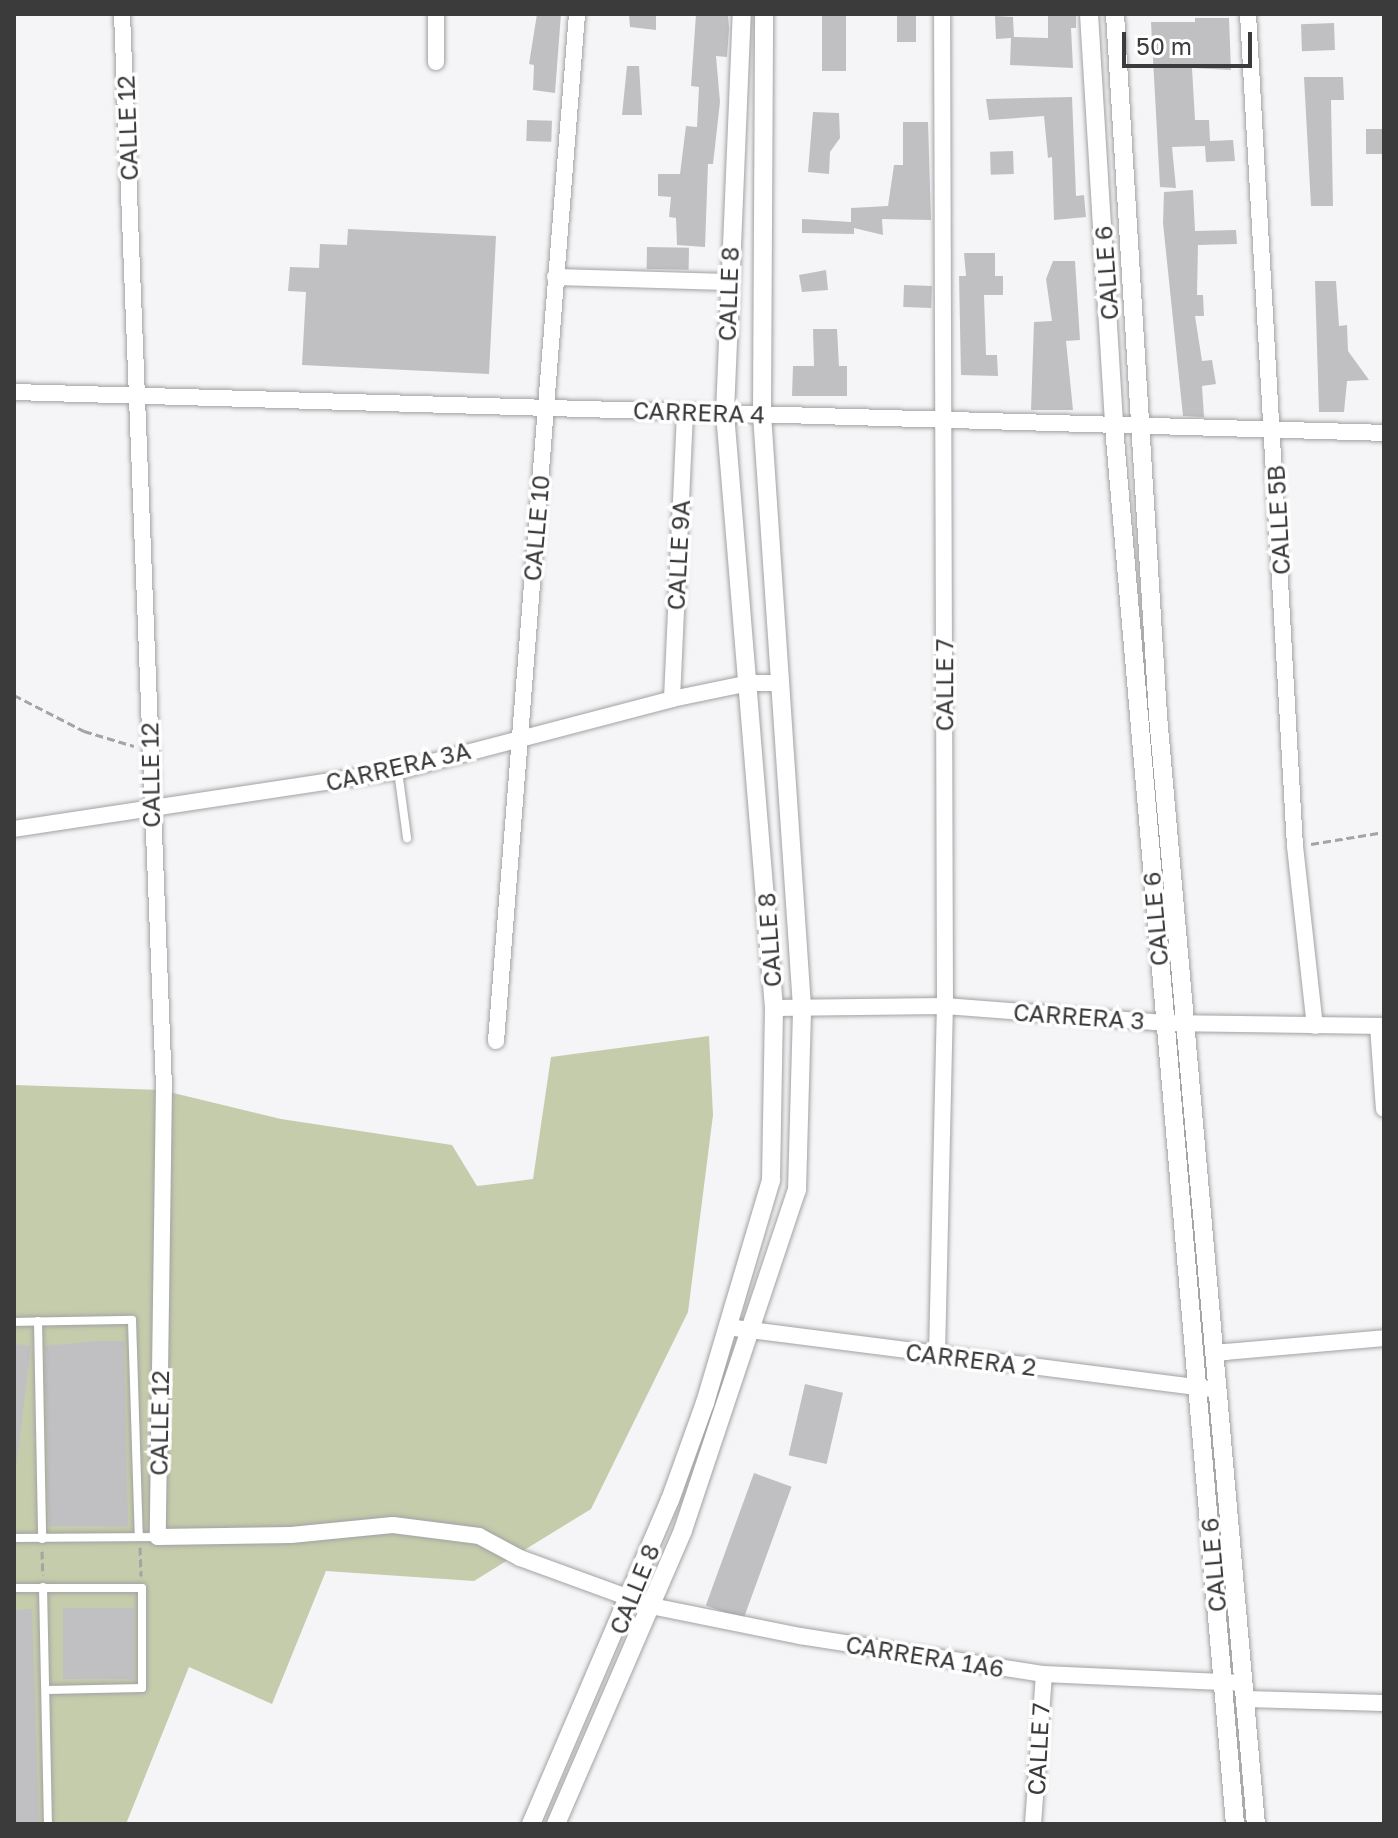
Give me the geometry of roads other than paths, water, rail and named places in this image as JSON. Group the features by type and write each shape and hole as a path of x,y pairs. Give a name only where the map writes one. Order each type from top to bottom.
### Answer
{"street":[{"name":"CALLE 12","path":"122,14 150,747 149,808 164,1086 158,1537"},
{"path":"436,14 436,62"},
{"name":"CALLE 10","path":"496,1041 517,735 548,408 555,277 577,14"},
{"name":"CALLE 8","path":"531,1824 632,1598 705,1403 771,1180 774,1008 725,413 728,282 742,14"},
{"name":"CALLE 8","path":"556,1824 651,1606 752,1332 797,1190 802,1007 762,414 764,14"},
{"name":"CALLE 7","path":"937,1355 945,1006 946,420 942,14"},
{"name":"CALLE 6","path":"1089,14 1114,427 1164,1023 1245,1691 1256,1824"},
{"name":"CALLE 6","path":"1115,14 1158,716 1214,1353 1207,1389 1235,1824"},
{"name":"CALLE 5B","path":"1248,14 1295,846 1315,1026"},
{"path":"555,277 728,282"},
{"path":"1109,309 1133,309"},
{"name":"CARRERA 4","path":"14,392 1384,433"},
{"name":"CALLE 9A","path":"672,699 685,412"},
{"name":"CARRERA 3A","path":"14,829 260,795 398,771 517,735 672,699 749,683 778,683"},
{"path":"1138,716 1158,716"},
{"name":"CARRERA 3","path":"774,1008 945,1006 1164,1023 1381,1026"},
{"path":"1381,1026 1384,1109"},
{"name":"CARRERA 2","path":"727,1327 1207,1389"},
{"path":"1214,1353 1384,1338"},
{"name":"CARRERA 1A6","path":"158,1537 291,1535 393,1525 479,1536 520,1558 651,1606 902,1654 1044,1674 1224,1682 1245,1691"},
{"name":"CALLE 7","path":"1033,1824 1044,1674"},
{"path":"1245,1691 1384,1703"}],"lane":[{"path":"398,771 407,838"},
{"path":"14,1322 132,1320 139,1537"},
{"path":"38,1321 42,1539"},
{"path":"14,1538 158,1537"},
{"path":"43,1587 48,1824"},
{"path":"14,1588 142,1588 142,1688 47,1690"}]}
